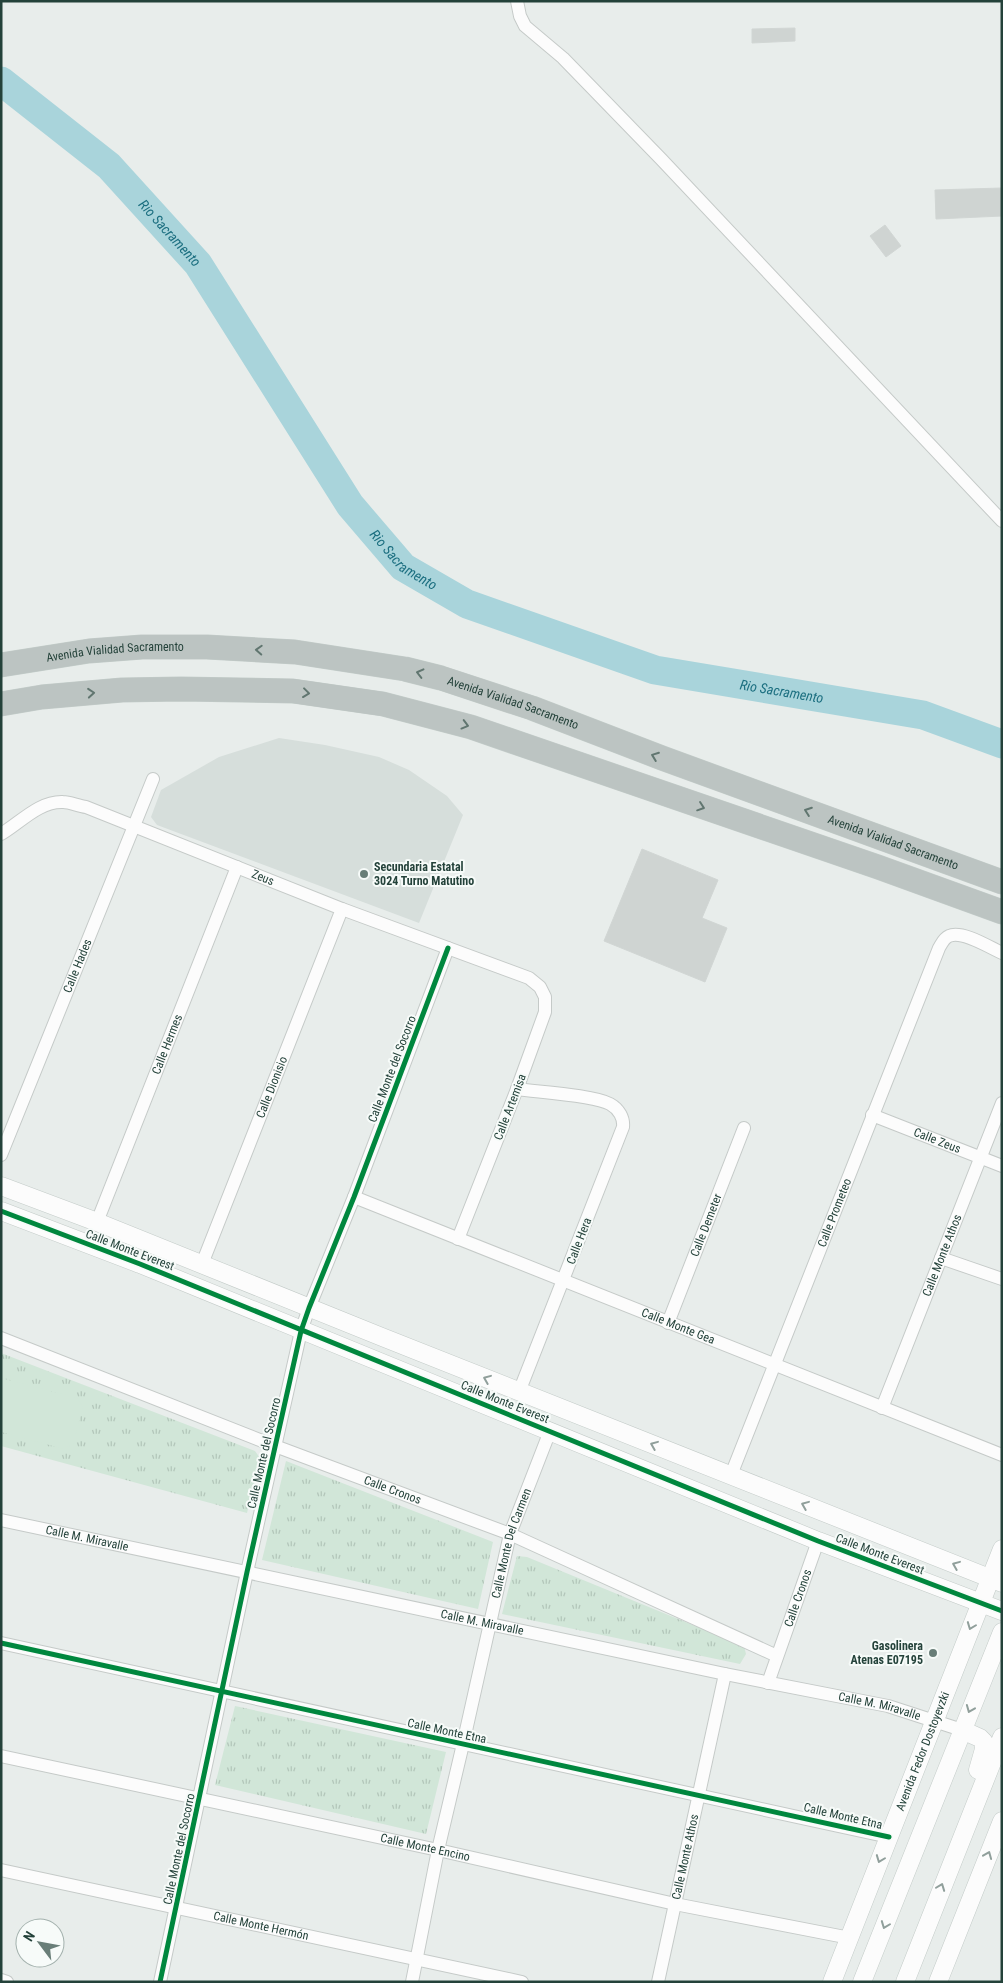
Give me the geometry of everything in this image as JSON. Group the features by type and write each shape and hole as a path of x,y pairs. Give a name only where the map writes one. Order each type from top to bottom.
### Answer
{"highway":[{"name":"Avenida Vialidad Sacramento","path":"1,665 89,651 142,647 198,647 295,652 405,669 441,678 532,708 662,758 1002,882"},
{"path":"1,704 52,696 122,690 181,689 293,691 383,704 471,727 878,867 1002,912"}],"street":[{"path":"517,1 520,16 526,26 563,58 662,160 1002,521"},
{"name":"Calle Hades","path":"1,1155 153,778"},
{"name":"Zeus","path":"4,833 34,811 62,802 86,807 342,909 529,978"},
{"path":"1,846 4,833"},
{"name":"Calle Hermes","path":"97,1222 237,867"},
{"name":"Calle Dionisio","path":"202,1264 342,909"},
{"name":"Calle Prometeo","path":"730,1475 939,948 948,936 960,934 1002,953"},
{"name":"Calle Monte del Socorro","path":"160,1982 247,1572 302,1331 309,1308 354,1197 448,948"},
{"name":"Calle Artemisa","path":"458,1238 517,1089 545,1012 545,997 540,987 529,978"},
{"name":"Calle Hera","path":"517,1089 600,1100 616,1109 624,1121 564,1281 519,1392"},
{"name":"Calle Monte Athos","path":"882,1408 1002,1102"},
{"name":"Calle Zeus","path":"872,1115 1002,1166"},
{"name":"Calle Demeter","path":"668,1322 744,1128"},
{"name":"Calle Monte Everest","path":"1,1186 97,1222 519,1392 995,1580"},
{"name":"Calle Monte Gea","path":"354,1197 1002,1455"},
{"name":"Calle Monte Everest","path":"1,1211 140,1264 818,1541 1002,1611"},
{"path":"941,1258 1002,1279"},
{"name":"Calle Cronos","path":"1,1338 275,1446 510,1534 777,1656"},
{"name":"Calle Monte Del Carmen","path":"412,1982 438,1850 464,1744 510,1534 550,1431"},
{"name":"Calle M. Miravalle","path":"1,1520 725,1674 888,1706 962,1730"},
{"name":"Calle Cronos","path":"768,1683 818,1541"},
{"name":"Avenida Fedor Dostoyevzki","path":"832,1982 980,1602 995,1580 1002,1548"},
{"path":"862,1982 1002,1632"},
{"name":"Calle Monte Etna","path":"1,1643 889,1837"},
{"path":"957,1663 984,1674"},
{"name":"Calle Monte Athos","path":"658,1982 725,1674"},
{"path":"962,1730 980,1738 985,1745 974,1789 972,1810"},
{"path":"905,1982 972,1810 1000,1745"},
{"name":"Calle Monte Encino","path":"1,1756 438,1850 675,1904 850,1938"},
{"path":"938,1982 1002,1821"},
{"name":"Calle Monte Hermón","path":"1,1870 522,1982"},
{"path":"1,1980 7,1982"}],"shaded area":[{"name":"Secundaria Estatal 3024 Turno Matutino","path":"279,738 325,745 379,757 409,770 447,796 463,815 419,923 157,825 151,817 161,790 219,757"}],"green space":[{"path":"1,1353 255,1451 260,1458 247,1513 1,1446"},
{"path":"1,1378 77,1398 83,1407 73,1444 64,1449 1,1432"},
{"path":"286,1461 493,1542 478,1609 262,1560"},
{"path":"517,1556 527,1557 744,1646 746,1654 740,1664 502,1614"},
{"path":"235,1706 446,1752 426,1834 215,1785"}],"building":[{"path":"795,28 795,41 752,43 752,29"},
{"path":"1002,188 1002,216 936,219 935,190"},
{"path":"885,225 901,246 886,257 870,236"},
{"path":"642,849 718,880 702,918 727,928 705,982 604,941"}],"waterway":[{"name":"Rio Sacramento","path":"1,81 109,166 198,264 350,505 403,567 467,604 655,670 923,715 1002,744"}],"cycle path":[{"path":"160,1982 247,1572 301,1331 448,948"},
{"path":"1,1211 140,1264 818,1541 1002,1611"},
{"path":"1,1643 889,1837"}],"place":[{"name":"Secundaria Estatal 3024 Turno Matutino","path":"364,874"},
{"name":"Gasolinera Atenas E07195","path":"933,1653"}]}
